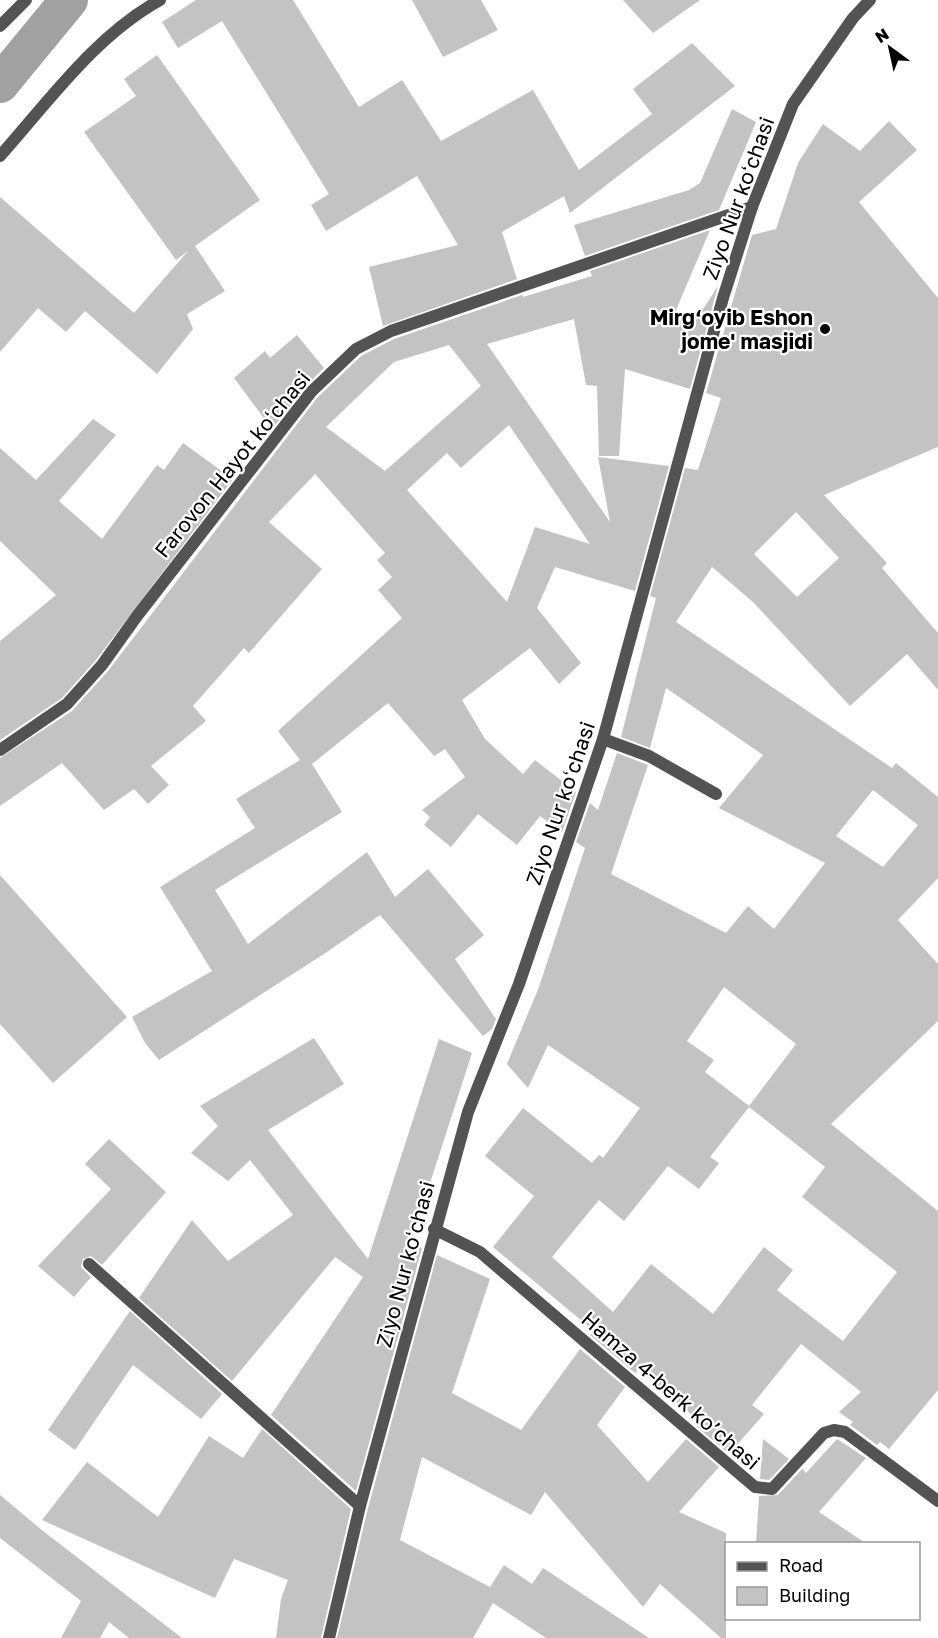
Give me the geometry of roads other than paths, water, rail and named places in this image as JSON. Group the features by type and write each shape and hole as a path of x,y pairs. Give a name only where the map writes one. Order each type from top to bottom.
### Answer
{"street":[{"path":"0,26 26,0"},
{"path":"0,156 76,69 130,17 160,0"},
{"name":"Ziyo Nur koʻchasi","path":"329,1638 360,1506 434,1229 468,1112 519,984 603,739 723,298 752,207 793,104 853,18 870,0"},
{"name":"Farovon Hayot koʻchasi","path":"0,750 67,704 102,665 136,616 311,392 356,349 391,331 752,207"},
{"path":"603,739 649,756 716,794"},
{"name":"Hamza 4-berk koʼchasi","path":"434,1229 480,1252 755,1487 772,1489 824,1433 834,1430 844,1432 938,1501"},
{"path":"89,1264 360,1506"}],"waterway":[{"path":"0,84 69,0"}],"place":[{"name":"Mirg‘oyib Eshon jome' masjidi","path":"825,329"}]}
